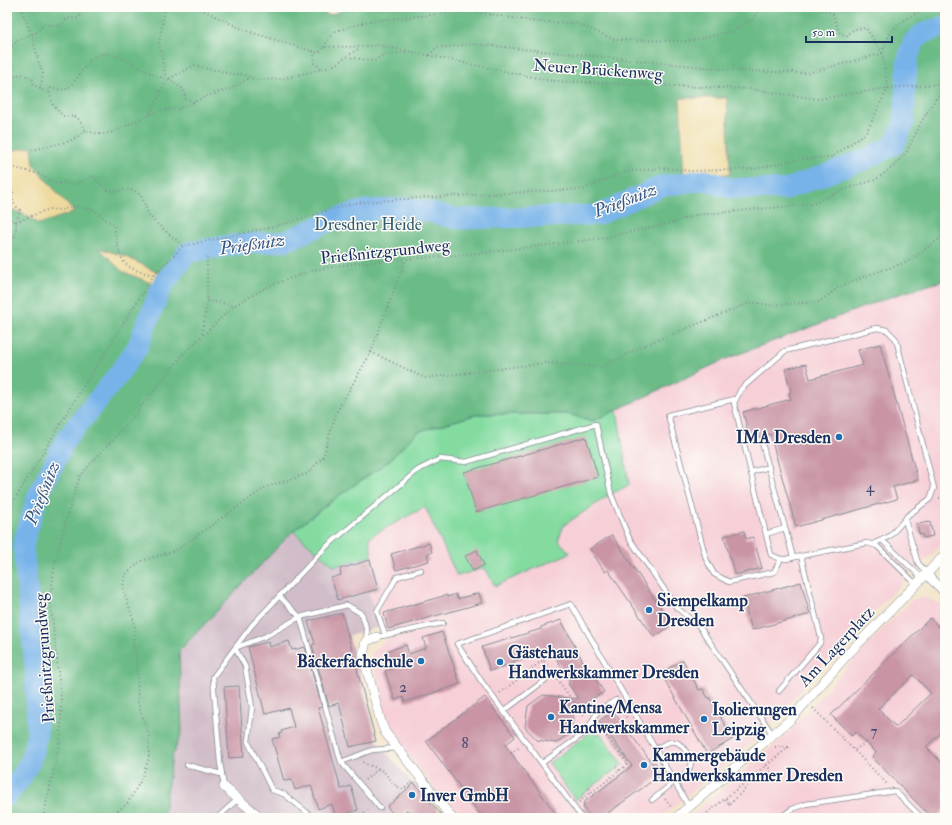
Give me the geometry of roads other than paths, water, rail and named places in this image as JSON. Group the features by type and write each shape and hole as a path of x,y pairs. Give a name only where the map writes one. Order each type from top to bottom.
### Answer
{"street":[{"name":"Am Lagerplatz","path":"676,818 773,735 807,701 846,656 945,556"},
{"path":"923,577 945,592"},
{"path":"381,636 366,642 363,655 381,722 385,732 452,818"},
{"path":"224,786 261,818"}],"lane":[{"path":"873,544 890,536 906,518 930,499 934,488 896,339 890,332 877,328 785,351 741,389 734,403 771,555 781,559 862,542 873,544 923,577"},
{"path":"735,399 668,415 706,559 714,574 729,582 774,572 781,559"},
{"path":"224,786 221,774 213,677 252,625 326,547 418,470 440,459 466,462 596,424 611,494 629,538 677,608 699,626 773,735"},
{"path":"762,443 793,557"},
{"path":"751,472 769,468"},
{"path":"906,518 923,577"},
{"path":"766,534 785,528"},
{"path":"882,540 923,577"},
{"path":"779,691 820,643 821,638 801,556"},
{"path":"421,570 397,577 377,611 381,636 443,623"},
{"path":"279,596 300,617 341,762 380,808"},
{"path":"582,818 457,644 571,604 689,807"},
{"path":"235,648 266,636 300,617 347,605 362,614 367,631 366,642"},
{"path":"235,648 245,666 252,707 248,742 259,767 272,790 284,794 314,818"},
{"path":"504,711 553,674"},
{"path":"542,763 586,732 598,711 616,700"},
{"path":"655,750 664,743 674,741 682,745 692,760 690,768 685,774"},
{"path":"341,762 372,750 397,748"},
{"path":"187,765 221,774"},
{"path":"652,800 674,782"},
{"path":"780,818 792,809 806,804 895,791 922,818"},
{"path":"217,818 238,799"}],"waterway":[{"name":"Prießnitz","path":"7,796 19,781 31,760 37,733 35,667 23,544 38,495 66,439 114,380 137,348 162,286 188,252 233,245 286,241 337,218 365,210 410,208 459,219 598,215 661,186 705,180 730,188 784,190 866,159 895,144 904,122 907,62 913,42 922,34 945,26"}],"place":[{"name":"IMA Dresden","path":"839,437"},
{"name":"Siempelkamp Dresden","path":"649,610"},
{"name":"Bäckerfachschule","path":"421,661"},
{"name":"Gästehaus Handwerkskammer Dresden","path":"500,662"},
{"name":"Kantine/Mensa Handwerkskammer","path":"551,717"},
{"name":"Isolierungen Leipzig","path":"704,719"},
{"name":"Kammergebäude Handwerkskammer Dresden","path":"644,765"},
{"name":"Inver GmbH","path":"412,795"}],"park label":[{"name":"Dresdner Heide","path":"368,224"}]}
